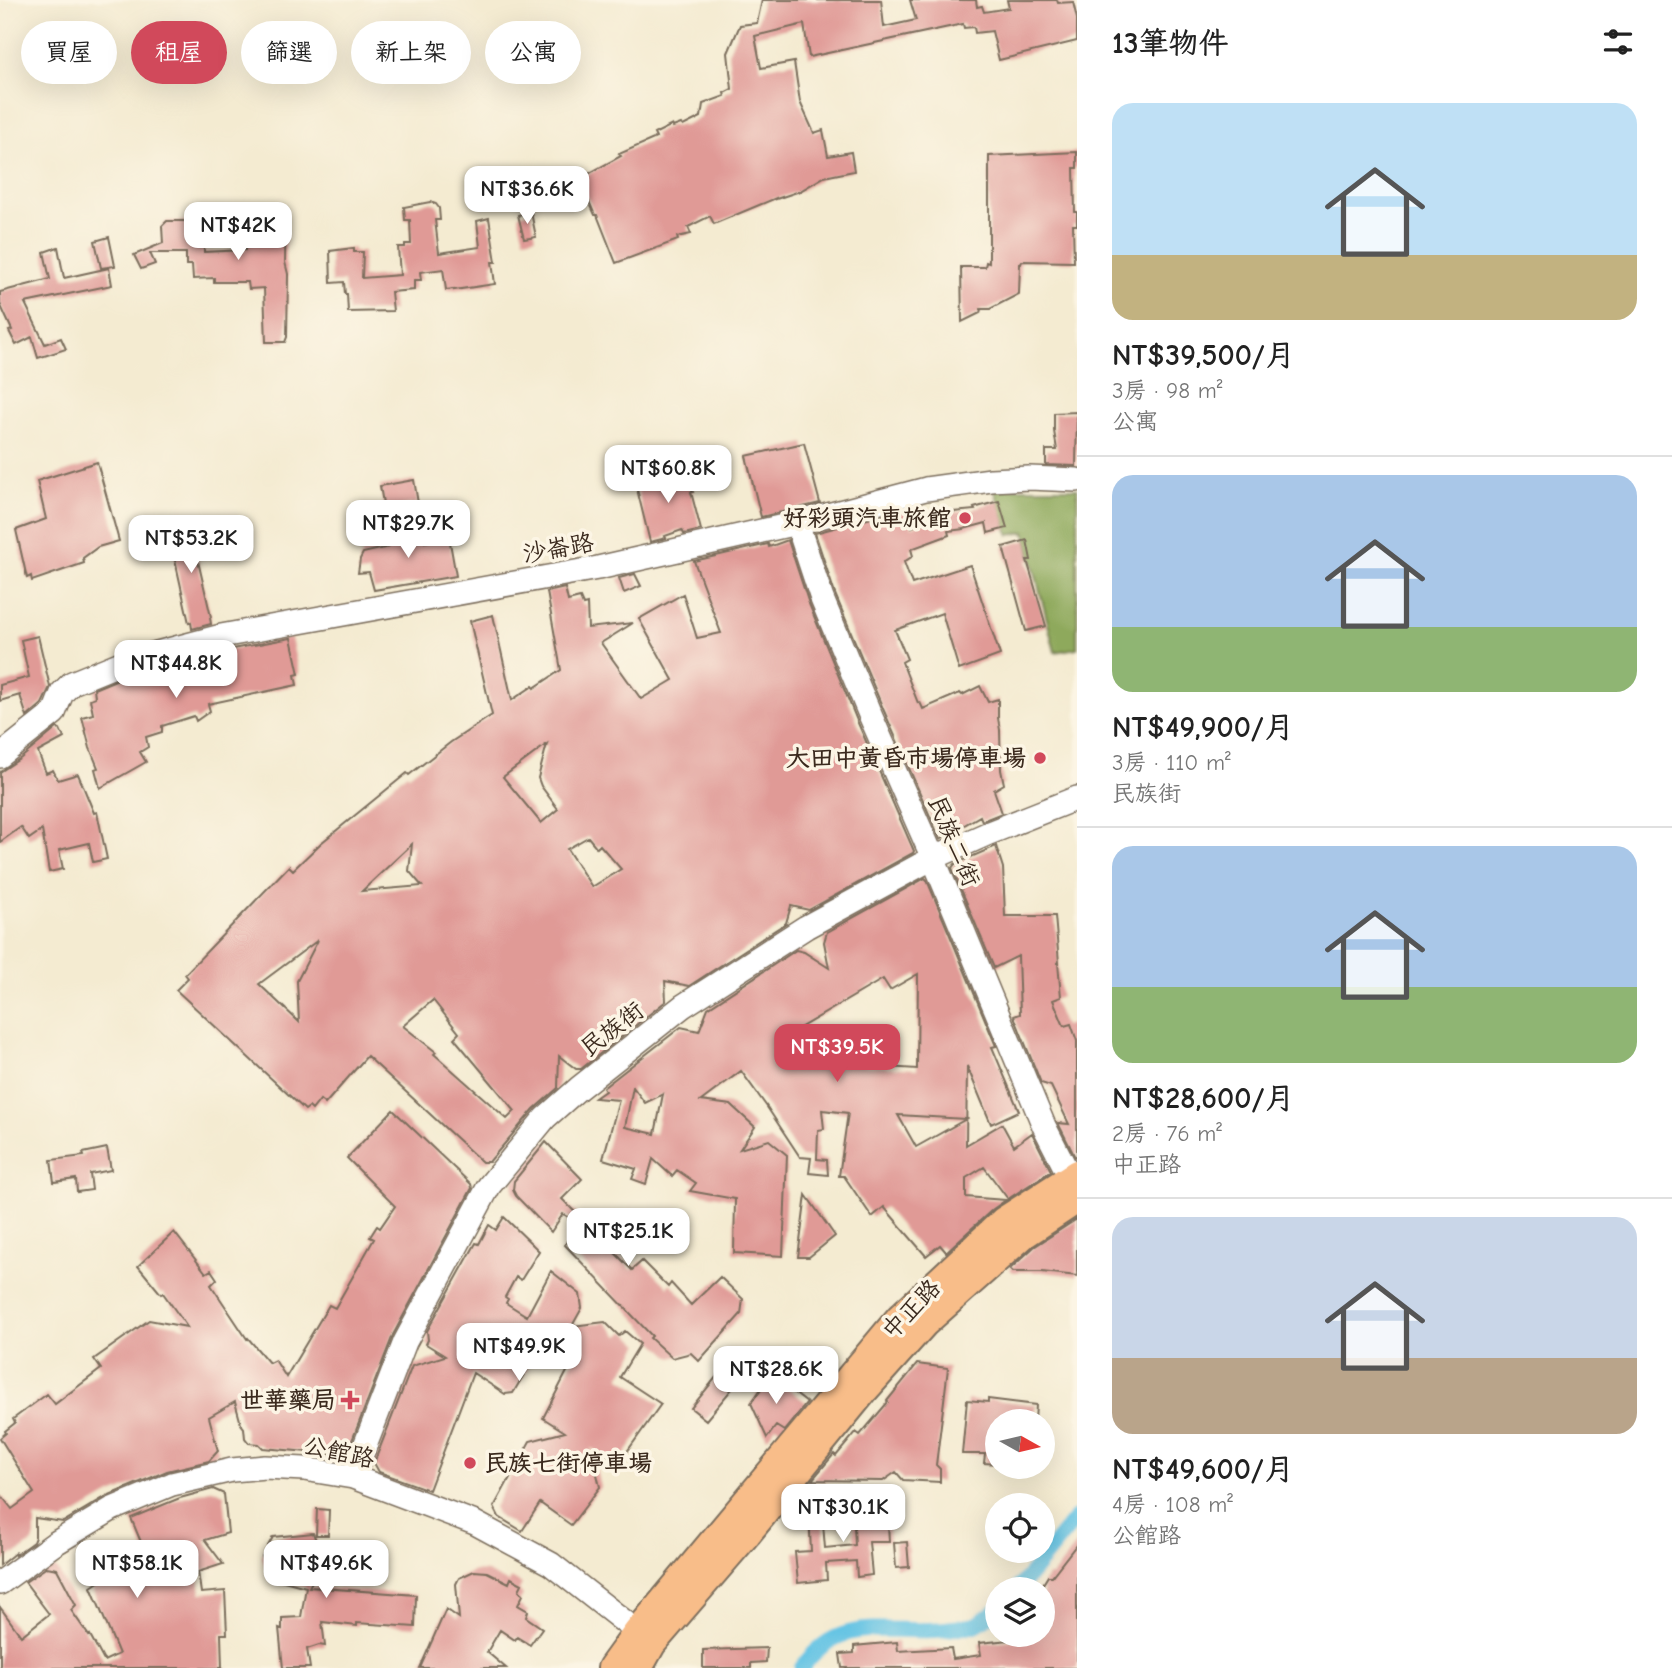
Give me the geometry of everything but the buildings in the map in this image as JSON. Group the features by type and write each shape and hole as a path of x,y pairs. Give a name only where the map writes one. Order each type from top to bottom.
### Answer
{"main road":[{"name":"中正路","path":"612,1668 645,1637 900,1318 1004,1221 1075,1183"},
{"name":"中正路","path":"638,1668 645,1637"}],"street":[{"name":"沙崙路","path":"0,756 54,713 62,693 72,683 126,662 221,636 598,568 797,523 926,489 991,480 1029,478 1077,481"},
{"name":"民族二街","path":"797,523 822,599 871,717 933,858 1044,1126 1075,1183"},
{"name":"民族街","path":"353,1477 405,1342 489,1186 545,1118 683,1006 806,927 933,858 1077,798"},
{"name":"公館路","path":"0,1583 54,1544 112,1509 172,1484 232,1470 265,1467 304,1469 353,1477 457,1515 551,1564 645,1637"}],"green space":[{"path":"994,488 1077,488 1077,648 1055,652 1025,532 1009,535"}],"waterway":[{"path":"1028,1577 1077,1517"},
{"path":"802,1668 818,1650 834,1638 852,1632 931,1630 970,1626 985,1619"}],"place":[{"name":"好彩頭汽車旅館","path":"965,518"},
{"name":"大田中黃昏市場停車場","path":"1040,758"},
{"name":"世華藥局","path":"350,1400"},
{"name":"民族七街停車場","path":"470,1463"}]}
